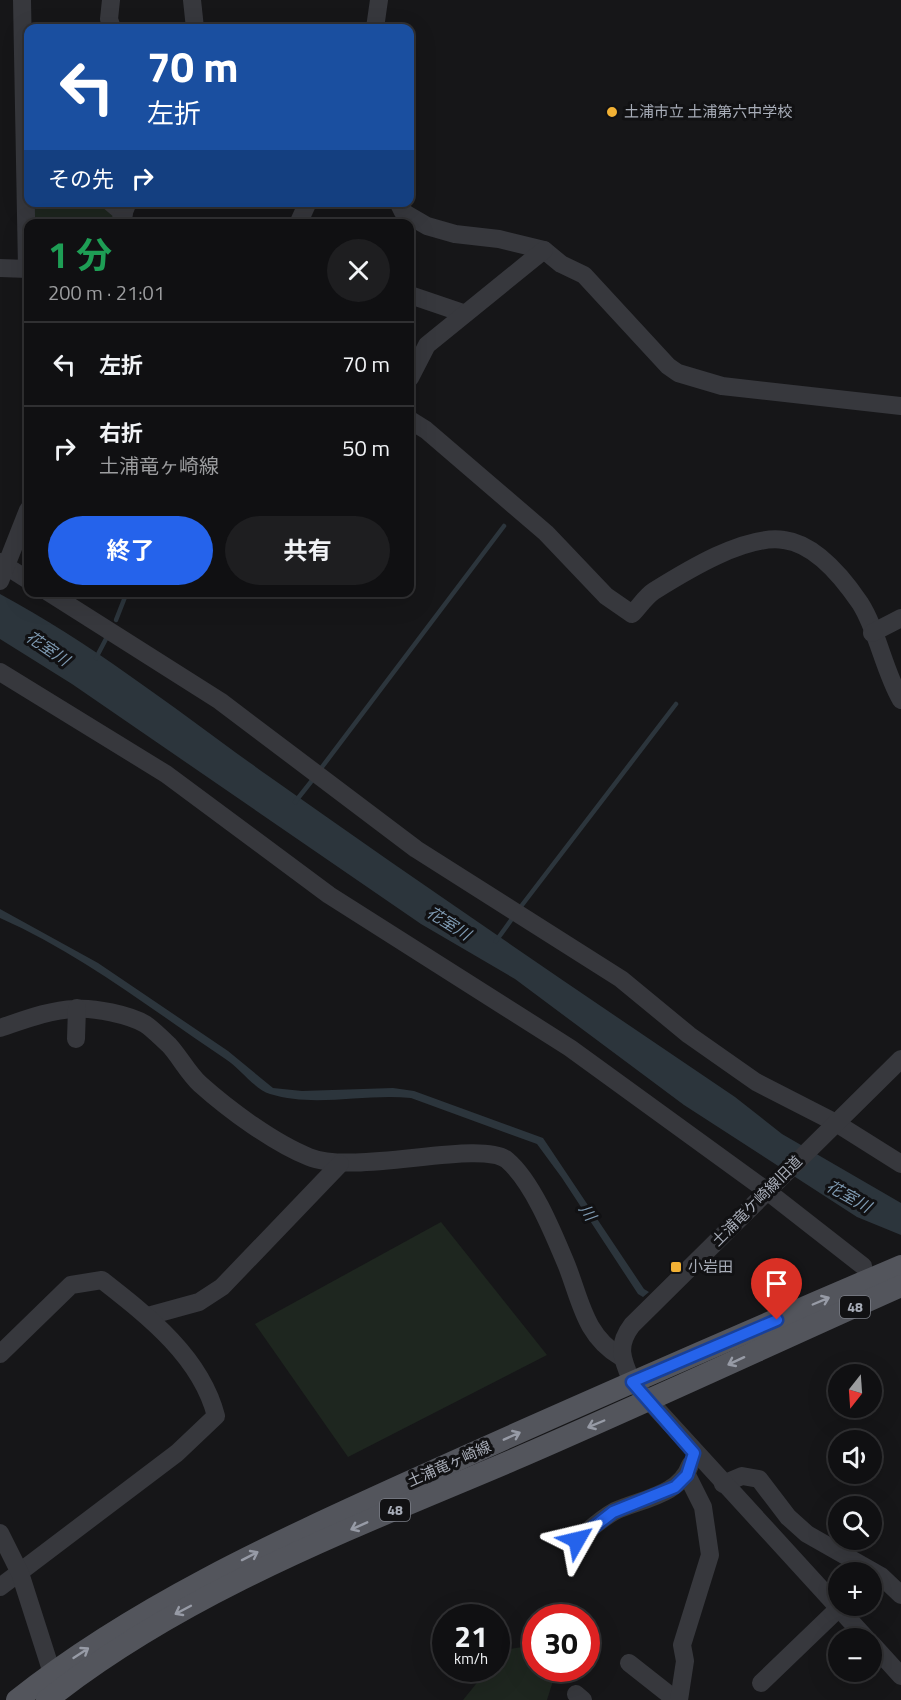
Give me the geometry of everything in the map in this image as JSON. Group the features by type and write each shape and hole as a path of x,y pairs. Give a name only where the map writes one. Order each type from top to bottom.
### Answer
{"main road":[{"name":"土浦竜ヶ崎線","path":"17,1700 52,1672 168,1598 276,1543 632,1382 901,1266"},
{"name":"土浦竜ヶ崎線","path":"50,1699 179,1612 391,1512 650,1401 901,1286"}],"street":[{"path":"20,0 24,83"},
{"path":"111,0 111,24"},
{"path":"192,0 195,24"},
{"path":"376,24 379,0"},
{"path":"400,207 403,212 427,226 455,234 499,239 544,250 561,264 584,275 668,366 678,373 722,387 901,406"},
{"path":"414,368 428,345 463,313 544,250"},
{"path":"0,268 24,269"},
{"path":"414,296 463,313"},
{"path":"414,422 426,430 537,526 606,596 632,614 653,592 723,552 754,543 784,539 819,557 838,575 861,605 901,700"},
{"path":"24,519 2,570 24,578"},
{"path":"56,597 220,701 416,849 621,979 689,1035 756,1082 901,1164"},
{"path":"872,633 901,618"},
{"path":"0,672 166,774 329,895 570,1048 770,1188 863,1266"},
{"path":"0,1028 55,1011 77,1008 102,1010 145,1024 170,1046 197,1082 234,1113 310,1158 340,1164 477,1154 504,1158 518,1170 537,1202 567,1267 584,1318 609,1350 621,1357 632,1382 694,1453 828,1596"},
{"path":"76,1039 77,1008"},
{"name":"土浦竜ケ崎線旧道","path":"621,1357 621,1344 632,1325 901,1059"},
{"path":"148,1316 199,1302 222,1287 340,1164"},
{"path":"0,1354 71,1286 102,1280 148,1316 183,1355 210,1392 216,1416 177,1454 0,1587"},
{"path":"577,1540 613,1512 675,1487 687,1475 694,1453"},
{"path":"629,1663 677,1700 685,1661 682,1645 710,1555 703,1507 687,1475"},
{"path":"723,1484 742,1476 759,1479 788,1517 807,1534 881,1576 901,1595"},
{"path":"0,1533 20,1573 52,1672 50,1699"},
{"path":"761,1683 831,1616"},
{"path":"846,1616 857,1628"},
{"path":"882,1655 901,1676"}],"shaded area":[{"path":"28,207 112,207 117,219 28,219"},
{"path":"441,1222 547,1355 348,1457 255,1324"},
{"path":"522,1647 522,1682 553,1682 547,1700 463,1700 478,1682 510,1682 510,1649"}],"water":[{"name":"花室川","path":"0,594 103,657 383,856 735,1097 782,1134 901,1203 901,1235 857,1217 684,1105 515,979 421,924 72,684 0,639"},
{"name":"川","path":"0,909 98,963 228,1051 273,1088 302,1091 393,1088 414,1091 543,1138 644,1289 649,1292 643,1297 638,1294 537,1144 411,1098 305,1100 270,1094 258,1088 230,1062 115,983 59,948 0,918"}],"waterway":[{"path":"319,771 504,526"},
{"path":"116,620 125,597"},
{"path":"96,658 107,637"},
{"path":"519,909 676,704"},
{"path":"295,802 314,778"},
{"path":"496,941 514,916"}],"place":[{"name":"土浦市立 土浦第六中学校","path":"612,112"},
{"name":"小岩田","path":"676,1267"}],"route":[{"path":"577,1540 613,1512 675,1487 687,1475 694,1453 632,1382 777,1320"}]}
